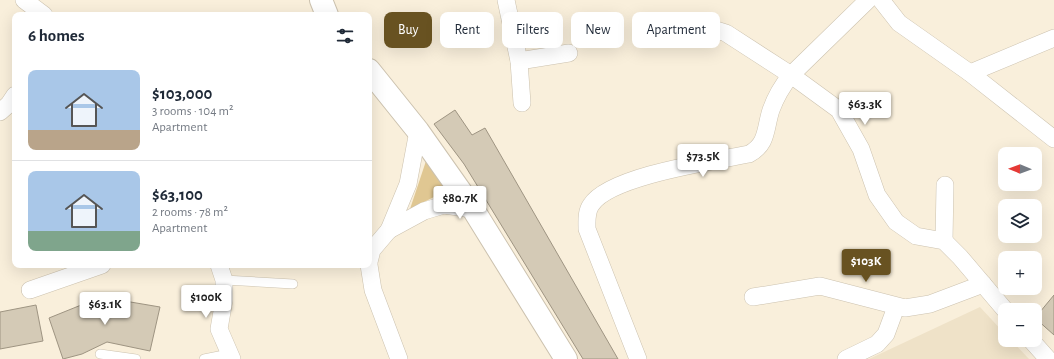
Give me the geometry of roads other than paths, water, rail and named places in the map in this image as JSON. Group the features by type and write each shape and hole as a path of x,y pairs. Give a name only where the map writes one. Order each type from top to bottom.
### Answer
{"street":[{"path":"24,0 40,12"},
{"path":"321,0 326,12"},
{"path":"506,0 519,61 522,103"},
{"path":"638,359 587,229 587,216 590,205 600,195 657,173 749,154 758,149 764,138 771,111 780,88 791,75 868,0"},
{"path":"881,0 899,23 970,73 1054,139"},
{"path":"720,31 726,33 791,75 839,110 861,150 877,195 896,222 916,236 944,241 1000,303"},
{"path":"970,73 1054,38"},
{"path":"519,61 568,53"},
{"path":"372,74 418,131 473,209 566,359"},
{"path":"0,112 12,100"},
{"path":"372,252 389,230 408,184 418,131"},
{"path":"944,241 945,185"},
{"path":"389,230 424,211 444,205 473,209"},
{"path":"30,290 93,268"},
{"path":"371,268 373,290 399,359"},
{"path":"222,273 224,300 219,329 230,356"},
{"path":"753,297 820,286 896,307 905,308 930,304 983,284"},
{"path":"846,359 877,344 886,334 896,307"},
{"path":"1037,347 1048,359"}],"lane":[{"path":"222,273 293,284"},
{"path":"100,354 136,359"},
{"path":"204,359 230,356"}]}
